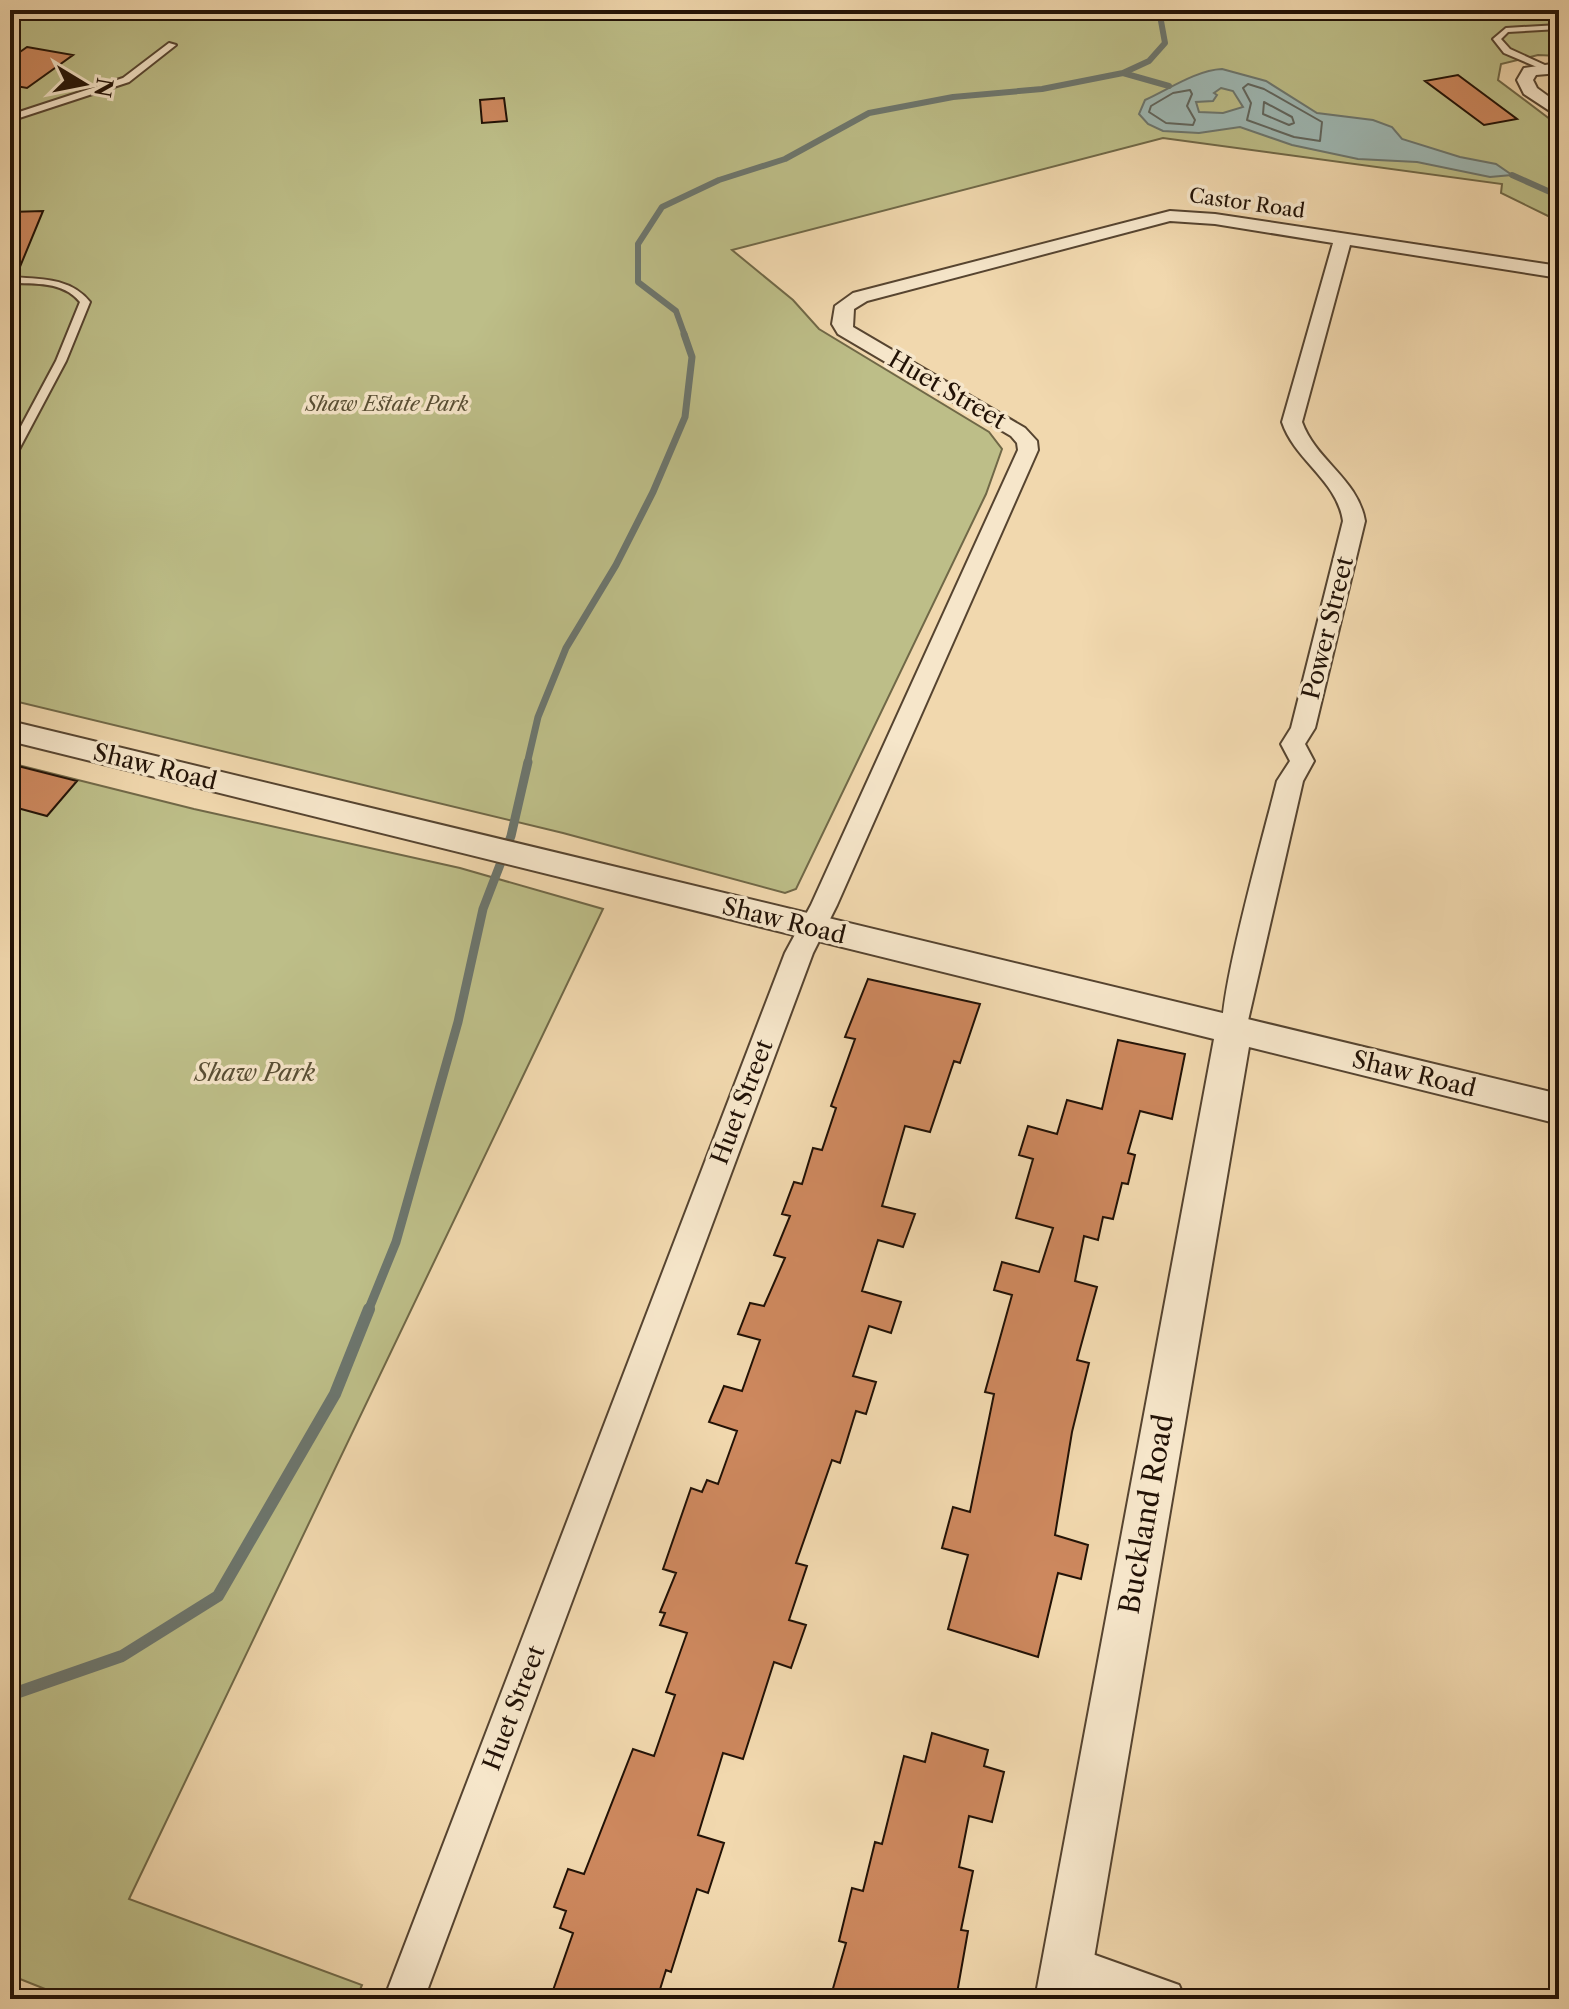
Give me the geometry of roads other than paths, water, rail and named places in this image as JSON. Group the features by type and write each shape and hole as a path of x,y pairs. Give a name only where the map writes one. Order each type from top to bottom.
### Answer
{"street":[{"path":"1552,68 1530,71 1526,85 1559,112"},
{"name":"Castor Road","path":"845,306 860,297 1170,216 1215,219 1559,272"},
{"name":"Power Street","path":"1234,1030 1240,990 1290,781 1302,761 1293,744 1303,728 1354,521 1352,503 1297,436 1292,422 1343,239"},
{"name":"Huet Street","path":"404,1999 799,953 1028,450 1027,441 1018,432 845,330 842,324 845,306"},
{"name":"Shaw Road","path":"10,731 1559,1109"},
{"name":"Buckland Road","path":"1064,1982 1234,1030"},
{"path":"1064,1982 1165,1999"}],"lane":[{"path":"1552,68 1507,51 1497,39 1506,30 1559,27"},
{"path":"10,118 126,80 172,45"},
{"path":"10,280 62,284 79,293 85,302 61,361 10,457"}],"water":[{"path":"1222,69 1266,81 1317,113 1373,120 1392,127 1402,139 1460,157 1496,164 1512,175 1490,177 1417,162 1358,159 1292,145 1240,127 1199,133 1163,131 1148,124 1139,114 1145,100 1212,70","holes":["1221,88 1233,91 1243,107 1223,113 1199,112 1196,102 1213,101 1217,95 1214,93"]}],"waterway":[{"path":"1123,73 1149,61 1165,43 1159,10"},
{"path":"685,336 676,311 638,282 638,244 662,207 719,180 785,159 869,113 953,97 1042,89 1123,73"},
{"path":"1123,73 1169,86"},
{"path":"1512,175 1559,196"},
{"path":"527,764 538,717 566,648 616,565 653,492 685,417 692,357 684,334"},
{"path":"368,1311 396,1242 458,1022 483,909 511,836 528,762"},
{"path":"10,1695 122,1656 218,1596 335,1394 369,1309"}],"park label":[{"name":"Shaw Estate Park","path":"387,404"},
{"name":"Shaw Park","path":"255,1073"}]}
